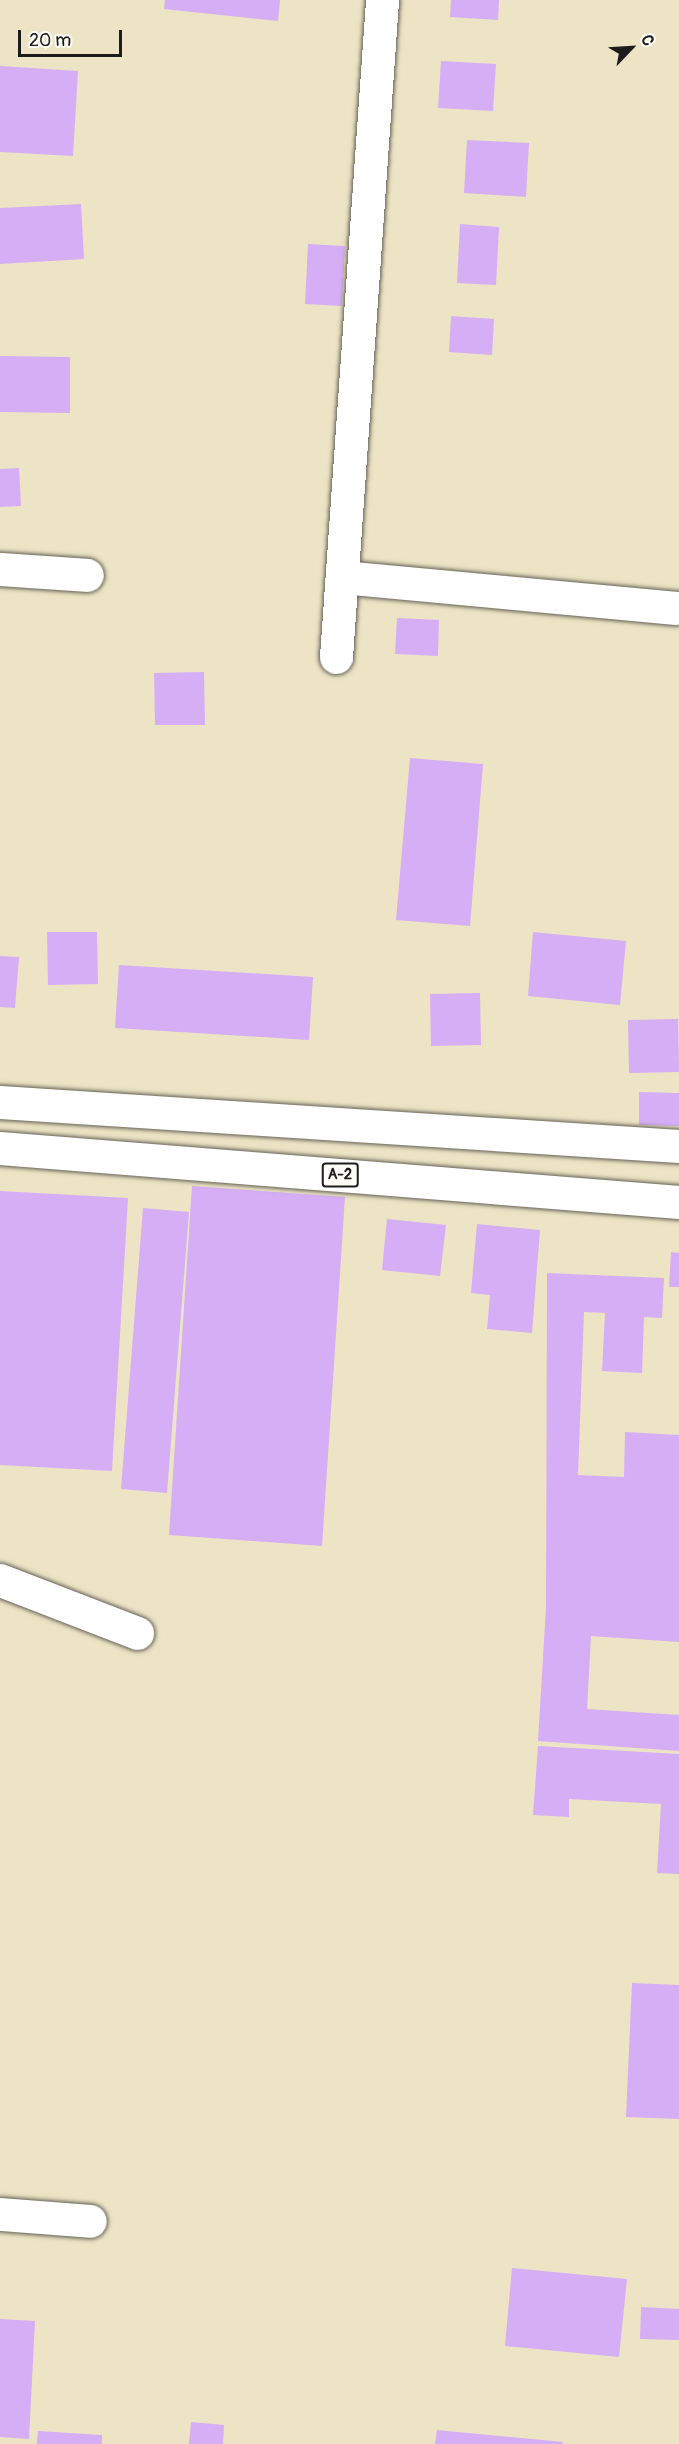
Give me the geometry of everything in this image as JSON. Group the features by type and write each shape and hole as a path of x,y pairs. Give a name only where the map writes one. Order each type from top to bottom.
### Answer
{"main road":[{"path":"336,657 382,0"},
{"path":"0,569 87,575"},
{"path":"342,577 676,608"},
{"path":"0,1102 679,1146"},
{"name":"A-2","path":"0,1149 679,1202"},
{"path":"0,1580 137,1633"},
{"path":"0,2214 90,2221"}],"building":[{"path":"165,0 280,0 278,21 164,9"},
{"path":"451,0 499,0 498,20 450,17"},
{"path":"441,61 496,64 493,111 438,108"},
{"path":"0,66 78,71 73,156 0,152"},
{"path":"467,140 529,143 526,197 464,193"},
{"path":"81,204 84,259 0,264 0,208"},
{"path":"460,224 499,227 496,285 457,283"},
{"path":"308,244 345,246 342,306 305,304"},
{"path":"451,316 494,319 492,355 449,352"},
{"path":"0,356 70,357 70,413 0,412"},
{"path":"19,468 21,506 0,507 0,469"},
{"path":"397,618 439,620 438,656 395,654"},
{"path":"204,672 205,725 155,725 154,673"},
{"path":"410,758 483,764 470,926 396,920"},
{"path":"47,932 97,932 98,984 48,985"},
{"path":"533,932 626,941 620,1005 528,996"},
{"path":"0,956 19,957 15,1008 0,1007"},
{"path":"119,965 313,977 309,1040 115,1028"},
{"path":"480,993 481,1045 431,1046 430,994"},
{"path":"678,1019 679,1072 629,1073 628,1020"},
{"path":"639,1092 679,1093 679,1126 639,1125"},
{"path":"192,1186 345,1197 322,1546 169,1535"},
{"path":"0,1191 128,1198 112,1471 0,1465"},
{"path":"143,1208 189,1212 167,1493 121,1489"},
{"path":"387,1219 446,1225 440,1276 382,1270"},
{"path":"477,1224 540,1230 532,1333 487,1329 490,1295 471,1293"},
{"path":"671,1252 679,1253 679,1287 669,1287"},
{"path":"547,1273 664,1278 662,1318 644,1317 642,1373 602,1371 605,1313 584,1312 578,1475 624,1477 625,1432 679,1435 679,1642 591,1636 587,1709 679,1715 679,1751 538,1741 546,1607"},
{"path":"538,1746 679,1754 679,1874 657,1873 661,1804 569,1799 569,1817 533,1815"},
{"path":"632,1983 679,1985 679,2119 626,2117"},
{"path":"512,2268 627,2279 619,2357 505,2346"},
{"path":"641,2307 679,2309 679,2340 640,2339"},
{"path":"0,2319 35,2321 29,2439 0,2437"},
{"path":"191,2422 224,2425 223,2444 189,2444"},
{"path":"437,2430 563,2442 562,2444 435,2444"},
{"path":"38,2431 102,2435 102,2444 37,2444"}]}
